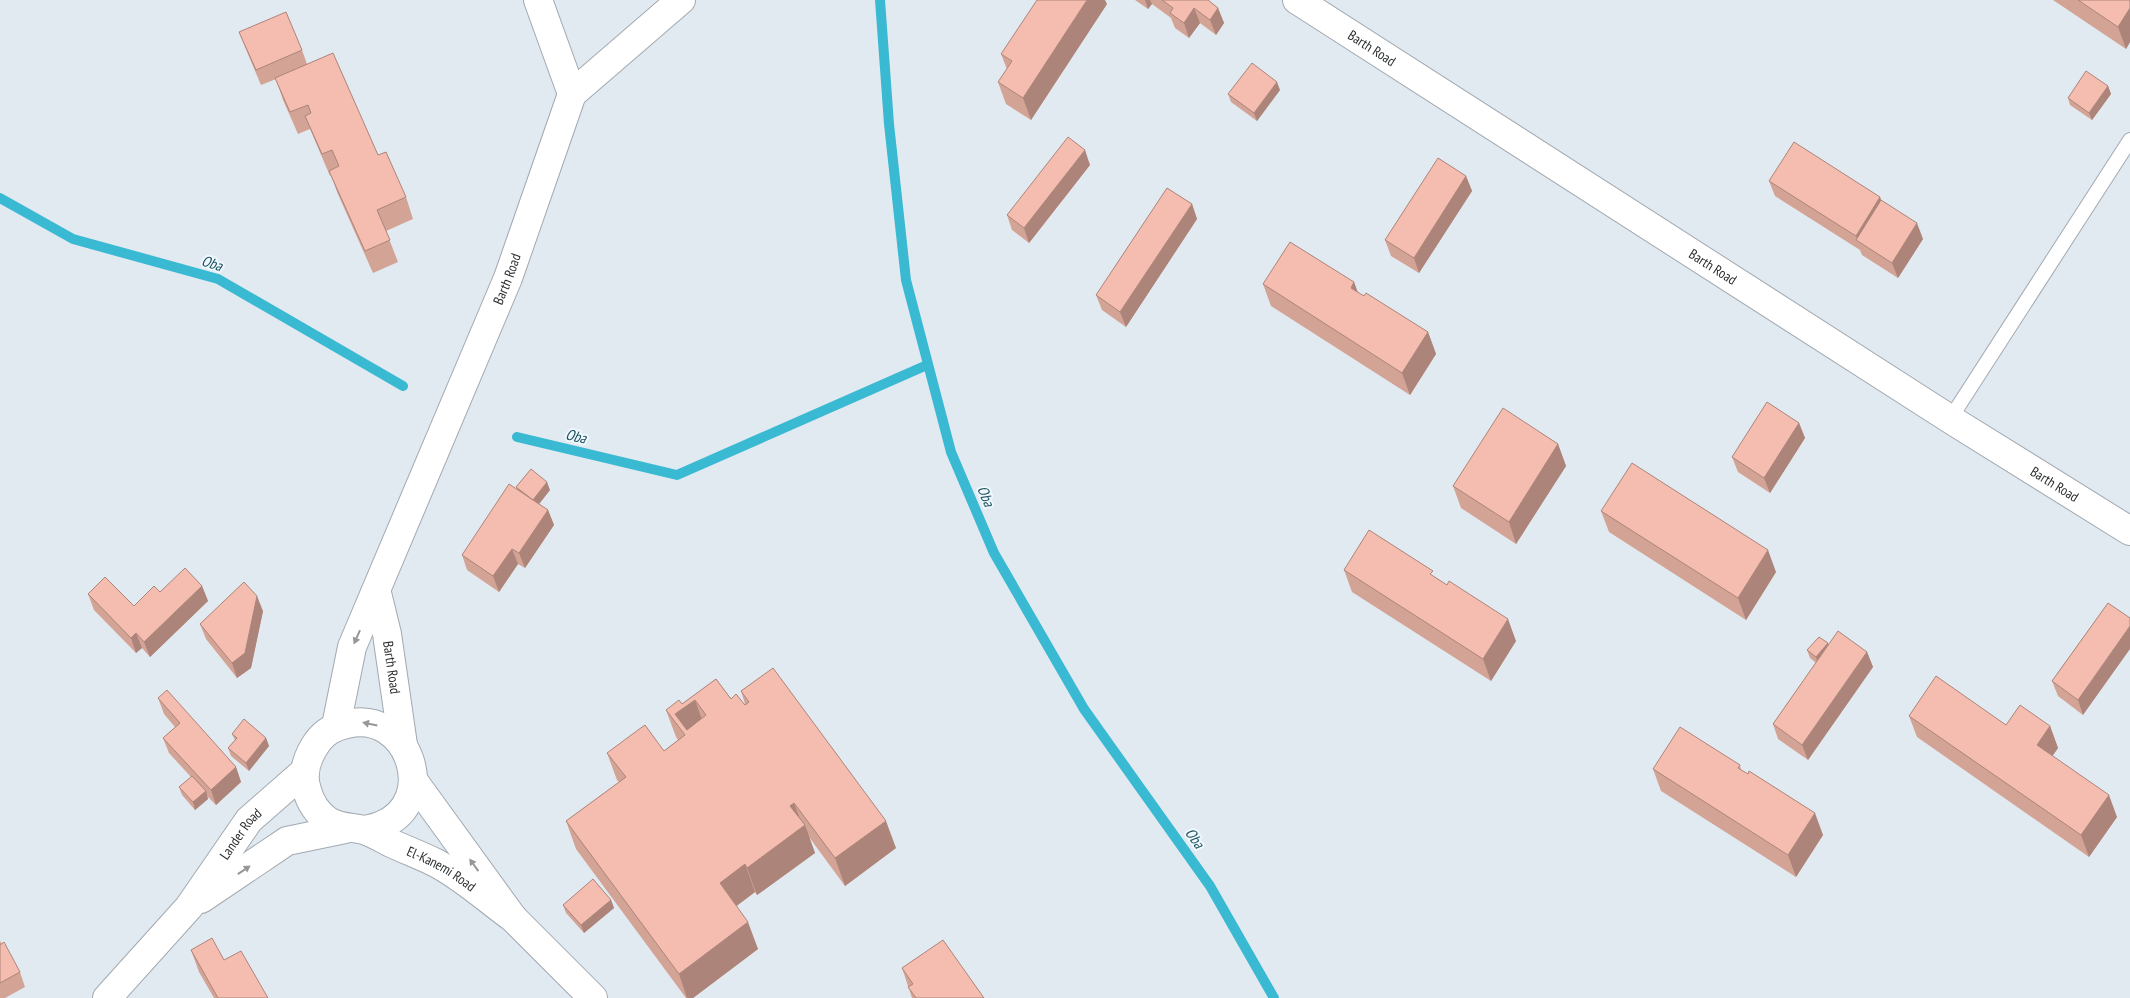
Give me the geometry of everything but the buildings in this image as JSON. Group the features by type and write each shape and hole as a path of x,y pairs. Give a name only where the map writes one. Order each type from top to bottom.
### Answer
{"street":[{"path":"538,0 572,94"},
{"name":"Barth Road","path":"336,726 352,646 377,593 508,278 572,94 680,0"},
{"name":"Barth Road","path":"1297,0 1950,419 2130,531"},
{"name":"Barth Road","path":"377,593 387,634 403,745"},
{"path":"355,722 374,724 390,732 403,745 411,762 413,780 409,799 398,814 383,825 354,829 328,820 314,807 306,790 305,771 310,752 321,737 336,726 355,722"},
{"name":"Lander Road","path":"107,998 189,907 249,820 305,771"},
{"name":"El-Kanemi Road","path":"413,780 513,918 593,998"},
{"name":"Lander Road","path":"189,907 287,841 354,829"},
{"name":"El-Kanemi Road","path":"354,829 438,864 513,918"}],"lane":[{"path":"1950,419 2130,140"}],"waterway":[{"name":"Oba","path":"880,0 889,124 906,280 951,452 994,553 1084,709 1210,886 1274,998"},
{"name":"Oba","path":"0,198 73,239 218,279 403,386"},
{"name":"Oba","path":"517,437 677,475 927,365"}]}
